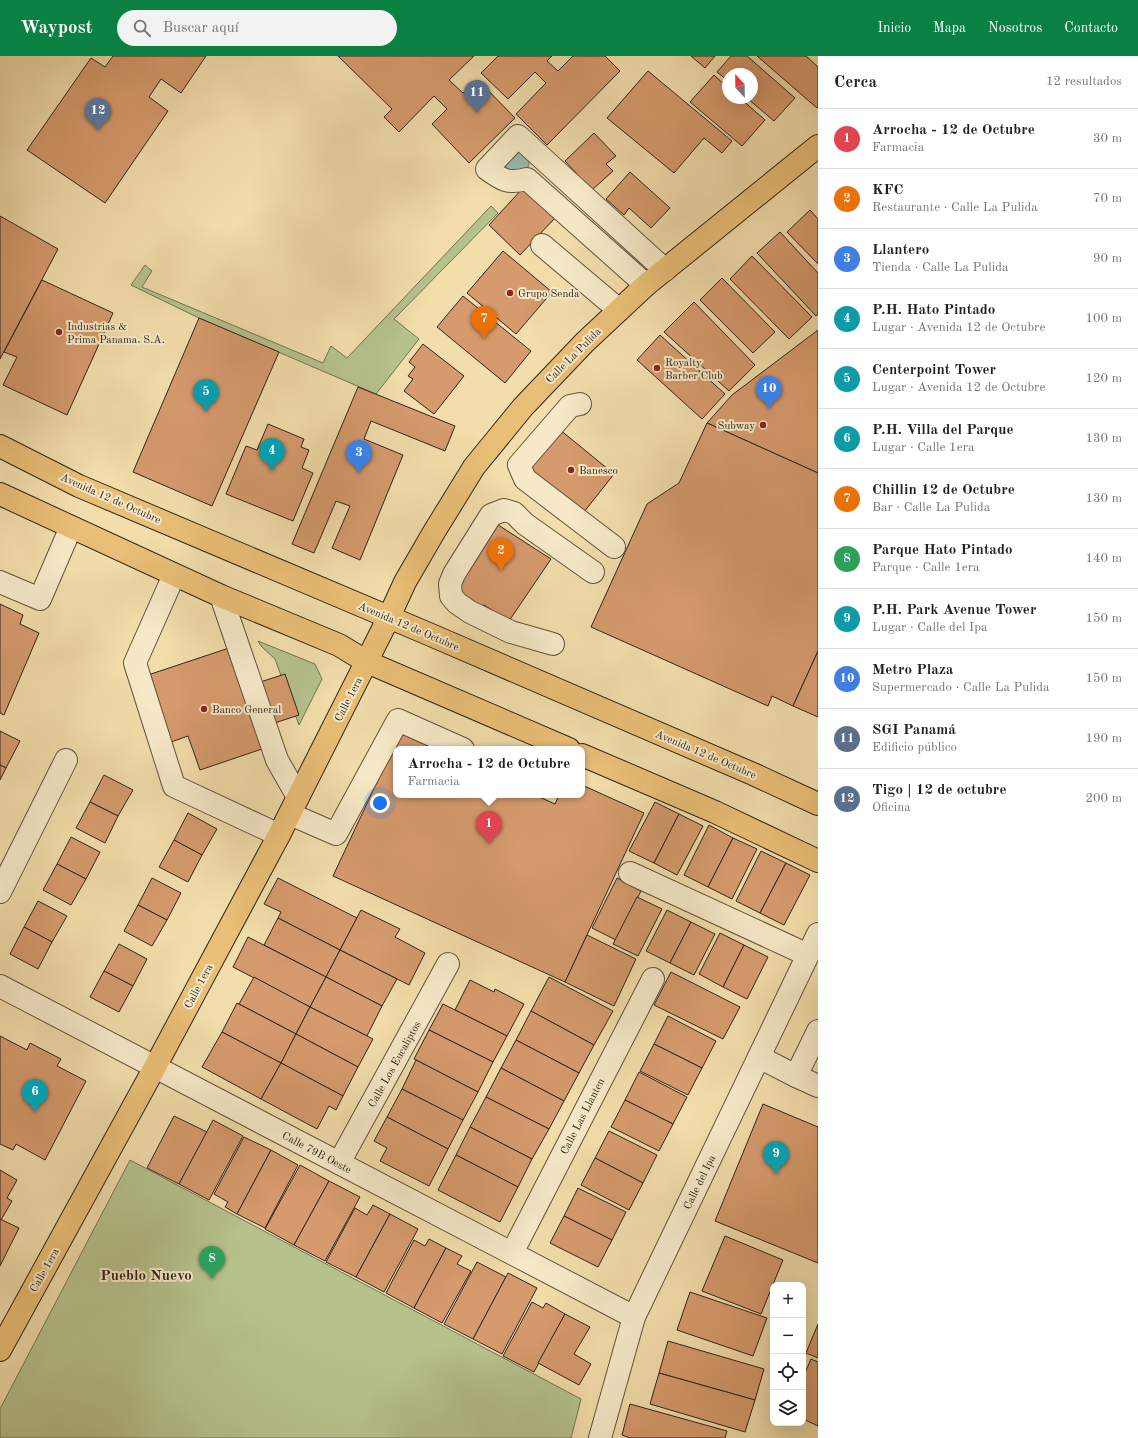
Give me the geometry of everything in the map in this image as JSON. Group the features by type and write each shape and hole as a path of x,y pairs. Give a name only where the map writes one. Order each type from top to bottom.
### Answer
{"main road":[{"name":"Calle La Pulida","path":"389,617 405,582 474,467 523,407 585,342 646,285 818,146"},
{"name":"Avenida 12 de Octubre","path":"0,446 79,486 389,617 739,768 818,804"},
{"path":"0,494 221,596 338,645 366,662 561,746"},
{"name":"Calle 1era","path":"0,1350 155,1067 279,835 389,617"},
{"path":"585,756 715,812 818,861"}],"street":[{"path":"541,157 540,164 534,173 527,179 514,182 501,180 487,169 518,136 666,270"},
{"path":"527,179 646,285"},
{"path":"542,245 619,310"},
{"path":"580,404 570,406 519,465 525,479 614,547"},
{"path":"553,644 511,632 470,612 457,603 451,596 450,584 454,574 491,515 504,510 514,512 525,524 593,572"},
{"path":"0,582 40,599 71,527"},
{"path":"174,575 135,663 174,786 279,835"},
{"path":"221,596 277,760 294,805 336,834 398,720 456,746"},
{"path":"0,892 66,760"},
{"path":"630,873 808,955"},
{"name":"Calle del Ipa","path":"600,1438 634,1317 818,934"},
{"name":"Calle Los Eucaliptos","path":"340,1163 448,964"},
{"name":"Calle Las Llanten","path":"512,1253 653,979"},
{"name":"Calle 79B Oeste","path":"0,986 634,1317"},
{"path":"796,1076 818,1031"},
{"path":"759,1057 818,1086"}],"green space":[{"path":"491,206 498,213 394,319 419,339 376,394 199,318 131,285 145,265 152,271 142,287 323,363 331,346 347,358"},
{"path":"258,641 315,664 322,679 299,725 275,659 261,646"},
{"path":"130,1160 581,1399 571,1438 0,1438 0,1409"}],"water":[{"path":"516,148 529,157 529,165 527,169 508,171 504,164"}],"building":[{"path":"113,56 206,56 181,93 161,79 149,97 168,111 105,203 27,150 91,58 105,67"},
{"path":"338,56 474,56 449,80 463,93 478,80 515,118 469,163 432,124 447,109 434,96 399,132 384,117 392,109"},
{"path":"498,56 552,56 547,61 558,71 573,56 605,56 620,71 547,145 516,114 546,83 535,72 508,99 481,73"},
{"path":"691,56 715,56 705,68"},
{"path":"731,56 747,56 795,98 774,121 754,104 758,104 758,68 722,68 722,76 717,72"},
{"path":"757,56 806,56 818,67 818,107 817,108"},
{"path":"648,71 732,141 722,153 704,138 674,173 607,118"},
{"path":"714,75 722,82 722,104 747,104 765,120 742,146 690,102"},
{"path":"594,133 616,156 606,164 613,171 592,190 565,161"},
{"path":"630,172 670,208 651,228 629,208 624,215 606,199"},
{"path":"523,188 555,218 520,255 489,225"},
{"path":"810,210 818,219 818,264 787,232"},
{"path":"0,216 58,249 0,359"},
{"path":"780,232 818,273 818,314 816,316 757,253"},
{"name":"Grupo Senda","path":"503,251 552,292 516,334 467,293"},
{"path":"752,256 812,317 789,339 730,279"},
{"path":"722,278 775,332 753,353 700,300"},
{"name":"Industrias & Prima Panama, S.A.","path":"42,280 113,313 67,415 3,385 17,357 4,352"},
{"path":"463,296 531,351 505,383 437,327"},
{"path":"694,302 755,365 729,391 664,332"},
{"path":"199,318 279,352 212,506 133,472"},
{"path":"818,330 818,473 707,423 732,395"},
{"path":"660,335 725,394 702,419 637,360"},
{"path":"423,344 464,376 434,414 404,391 413,379 408,376 415,367 409,362"},
{"path":"358,387 455,426 445,451 371,421 364,439 403,455 360,560 332,548 350,506 336,501 314,553 292,544"},
{"path":"707,423 818,473 818,651 793,706 772,696 768,706 591,627 647,504 679,483"},
{"path":"268,424 304,439 301,447 309,450 302,468 313,473 293,521 226,494 246,446 257,450"},
{"name":"Banesco","path":"559,429 614,474 584,512 528,467"},
{"path":"492,521 551,559 509,621 456,590"},
{"path":"0,604 23,615 20,624 39,633 4,715 0,713"},
{"name":"Banco General","path":"229,648 262,749 200,770 188,736 171,742 148,675"},
{"path":"818,651 818,717 793,706"},
{"path":"285,674 299,715 256,729 242,688"},
{"path":"0,731 20,741 6,768 0,765"},
{"path":"400,733 428,746 394,746"},
{"path":"393,748 393,798 542,798 555,804 558,798 585,798 585,786 644,813 565,982 333,876"},
{"path":"0,765 6,768 0,780"},
{"path":"104,775 133,790 118,816 90,802"},
{"path":"90,802 118,816 105,843 76,828"},
{"path":"655,802 679,814 654,863 629,851"},
{"path":"188,813 217,829 202,855 174,840"},
{"path":"679,814 703,826 677,875 654,863"},
{"path":"709,825 733,838 708,887 684,875"},
{"path":"71,837 100,852 86,879 57,864"},
{"path":"733,838 757,849 732,899 708,887"},
{"path":"174,840 202,855 188,882 159,867"},
{"path":"761,851 786,863 760,913 736,901"},
{"path":"786,863 810,875 784,925 760,913"},
{"path":"57,864 86,879 71,905 43,890"},
{"path":"152,878 181,893 167,920 138,905"},
{"path":"278,878 357,918 340,950 278,918 281,912 264,904"},
{"path":"617,878 641,891 616,940 592,928"},
{"path":"637,897 662,909 638,956 613,944"},
{"path":"38,901 67,916 52,942 24,927"},
{"path":"138,905 167,920 152,946 124,931"},
{"path":"361,910 400,929 395,937 425,953 409,985 340,950"},
{"path":"667,910 691,922 670,963 646,951"},
{"path":"278,918 340,950 326,977 264,945"},
{"path":"691,922 715,934 694,975 670,963"},
{"path":"24,927 52,942 38,969 10,954"},
{"path":"720,933 744,945 723,987 699,974"},
{"path":"587,935 636,959 614,1006 565,982"},
{"path":"248,937 326,977 310,1007 233,967"},
{"path":"119,944 147,959 133,986 104,971"},
{"path":"744,945 768,957 747,999 723,987"},
{"path":"340,950 397,979 382,1006 326,977"},
{"path":"104,971 133,986 119,1012 90,997"},
{"path":"671,972 740,1007 723,1039 654,1005"},
{"path":"254,977 310,1007 296,1034 239,1004"},
{"path":"326,977 382,1006 367,1036 310,1007"},
{"path":"549,977 613,1011 594,1045 531,1011"},
{"path":"470,980 494,992 495,989 524,1004 507,1036 455,1010"},
{"path":"237,1003 296,1034 281,1063 222,1032"},
{"path":"443,1004 507,1036 493,1062 429,1030"},
{"path":"310,1007 373,1039 358,1067 296,1034"},
{"path":"531,1011 594,1045 579,1073 516,1040"},
{"path":"668,1016 716,1041 702,1068 654,1044"},
{"path":"429,1030 493,1062 478,1092 414,1059"},
{"path":"222,1032 281,1063 261,1099 202,1067"},
{"path":"296,1034 358,1067 343,1096 281,1063"},
{"path":"0,1036 27,1050 30,1043 61,1059 57,1066 86,1081 45,1160 16,1144 13,1150 0,1144"},
{"path":"516,1040 579,1073 564,1101 501,1068"},
{"path":"654,1044 702,1068 688,1095 640,1071"},
{"path":"416,1060 478,1092 463,1120 402,1089"},
{"path":"281,1063 343,1096 336,1110 329,1106 317,1129 261,1099"},
{"path":"501,1068 564,1101 549,1129 486,1097"},
{"path":"639,1072 687,1097 673,1124 625,1100"},
{"path":"402,1089 463,1120 448,1149 387,1117"},
{"path":"486,1097 549,1129 532,1159 470,1127"},
{"path":"625,1100 673,1124 659,1151 611,1127"},
{"path":"763,1104 818,1127 818,1263 715,1221"},
{"path":"174,1116 207,1132 179,1184 147,1168"},
{"path":"387,1117 448,1149 429,1186 380,1161 387,1148 374,1141"},
{"path":"213,1120 243,1136 209,1200 179,1184"},
{"path":"470,1127 532,1159 518,1187 456,1155"},
{"path":"609,1131 657,1155 643,1183 595,1158"},
{"path":"244,1137 271,1150 237,1214 225,1207 228,1202 214,1194"},
{"path":"271,1150 298,1165 265,1228 237,1214"},
{"path":"456,1155 518,1187 500,1222 438,1190"},
{"path":"595,1158 643,1183 629,1210 581,1185"},
{"path":"300,1165 329,1181 294,1245 265,1229"},
{"path":"0,1170 17,1180 7,1198 12,1201 1,1220 0,1219"},
{"path":"329,1181 360,1197 325,1261 294,1245"},
{"path":"578,1188 626,1212 612,1240 564,1216"},
{"path":"373,1205 390,1214 356,1277 326,1262 355,1208 367,1215"},
{"path":"390,1214 418,1229 384,1292 356,1277"},
{"path":"564,1216 612,1240 598,1267 550,1243"},
{"path":"0,1219 19,1228 0,1266"},
{"path":"725,1236 783,1260 774,1282 770,1282 770,1292 761,1314 702,1291"},
{"path":"429,1239 446,1248 414,1308 386,1293 414,1240 425,1246"},
{"path":"446,1248 462,1256 457,1264 471,1271 442,1323 414,1308"},
{"path":"477,1262 506,1277 473,1339 444,1324"},
{"path":"508,1273 537,1288 502,1354 473,1339"},
{"path":"690,1292 767,1318 753,1356 677,1330"},
{"path":"532,1302 543,1308 546,1303 565,1314 534,1372 503,1356"},
{"path":"565,1314 590,1327 574,1354 591,1364 579,1385 538,1363"},
{"path":"818,1324 818,1358 806,1353"},
{"path":"668,1341 764,1369 755,1400 659,1373"},
{"path":"811,1359 818,1362 818,1426 806,1420 806,1370"},
{"path":"659,1373 755,1400 745,1432 650,1404"},
{"path":"630,1404 727,1431 725,1438 630,1438 622,1435"}],"place":[{"name":"SGI Panamá","path":"477,113"},
{"name":"Tigo | 12 de octubre","path":"98,131"},
{"name":"Grupo Senda","path":"510,293"},
{"name":"Industrias & Prima Panama, S.A.","path":"59,332"},
{"name":"Chillin 12 de Octubre","path":"484,339"},
{"name":"Royalty Barber Club","path":"657,368"},
{"name":"Metro Plaza","path":"769,409"},
{"name":"Centerpoint Tower","path":"206,412"},
{"name":"Subway","path":"763,425"},
{"name":"Banesco","path":"571,470"},
{"name":"P.H. Hato Pintado","path":"272,471"},
{"name":"Llantero","path":"359,473"},
{"name":"KFC","path":"501,571"},
{"name":"Banco General","path":"204,709"},
{"name":"Arrocha - 12 de Octubre","path":"489,844"},
{"name":"P.H. Villa del Parque","path":"35,1112"},
{"name":"P.H. Park Avenue Tower","path":"776,1174"},
{"name":"Parque Hato Pintado","path":"212,1279"}],"district":[{"name":"Pueblo Nuevo","path":"146,1275"}]}
